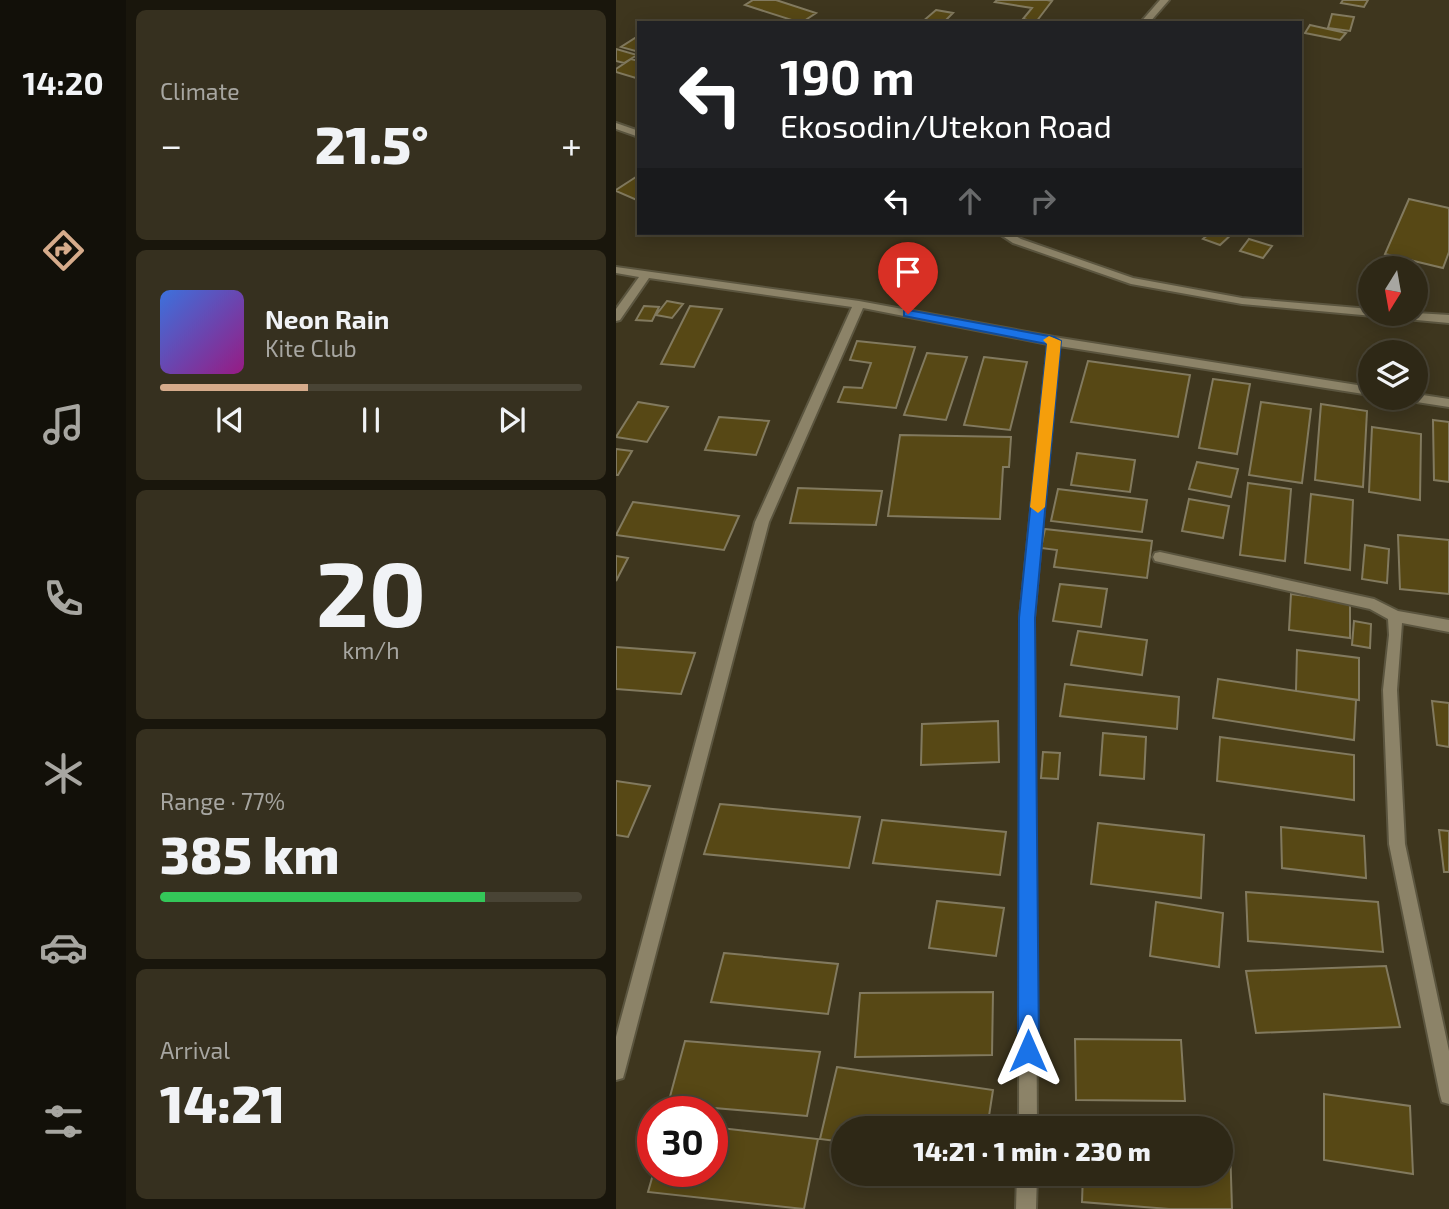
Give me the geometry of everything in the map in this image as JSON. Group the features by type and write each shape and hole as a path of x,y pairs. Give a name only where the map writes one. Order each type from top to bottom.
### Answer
{"street":[{"path":"1146,21 1165,0"},
{"path":"616,126 637,133"},
{"path":"1006,235 1131,281 1242,301 1449,319"},
{"path":"616,270 859,304 1054,341 1358,389"},
{"path":"616,317 646,275"},
{"path":"616,1071 762,522 859,304"},
{"path":"1028,1116 1027,618 1054,341"},
{"path":"1428,400 1449,403"},
{"path":"1160,557 1374,604 1395,616 1449,626"},
{"path":"1395,616 1396,635 1390,690 1397,844 1449,1095"},
{"path":"1026,1209 1027,1186"}],"building":[{"path":"753,0 776,0 816,13 804,21 795,21 745,5"},
{"path":"1343,0 1368,0 1364,7 1341,3"},
{"path":"1052,1 1037,21 1023,19 1032,8 995,2"},
{"path":"936,10 953,13 945,21 923,21"},
{"path":"1332,14 1354,17 1350,31 1328,28"},
{"path":"1310,25 1346,33 1340,40 1305,33"},
{"path":"635,38 637,38 637,51 621,47"},
{"path":"616,49 637,55 624,63 616,61"},
{"path":"631,59 637,60 637,78 616,72 616,69"},
{"path":"637,176 637,200 616,190"},
{"path":"1409,199 1449,208 1449,252 1443,268 1428,264 1428,256 1385,254"},
{"path":"1208,235 1231,235 1220,245 1203,239"},
{"path":"1249,239 1272,246 1263,258 1240,251"},
{"path":"667,301 683,304 672,318 656,315"},
{"path":"644,306 659,307 652,321 636,320"},
{"path":"690,306 722,309 694,367 661,364"},
{"path":"857,341 915,347 896,408 838,402 844,387 862,388 871,363 850,360"},
{"path":"927,353 967,357 946,420 904,415"},
{"path":"984,357 1027,362 1010,430 964,425"},
{"path":"1088,361 1190,375 1178,437 1071,422"},
{"path":"1213,379 1250,384 1237,454 1199,448"},
{"path":"638,402 668,407 647,442 616,437"},
{"path":"1261,402 1311,409 1302,483 1249,475"},
{"path":"1321,404 1367,411 1363,487 1315,480"},
{"path":"719,417 769,421 756,455 705,450"},
{"path":"1433,420 1449,422 1449,482 1434,480"},
{"path":"1372,427 1421,434 1420,500 1369,492"},
{"path":"900,435 1011,437 1009,467 1003,467 1000,519 888,516"},
{"path":"616,449 632,451 618,475 616,475"},
{"path":"1077,453 1135,460 1130,492 1071,485"},
{"path":"1197,462 1238,469 1231,497 1189,489"},
{"path":"1248,483 1291,489 1285,561 1240,555"},
{"path":"798,488 882,491 876,525 790,523"},
{"path":"1058,489 1147,500 1142,532 1051,521"},
{"path":"1311,494 1353,500 1350,570 1305,563"},
{"path":"1189,499 1229,506 1223,538 1182,531"},
{"path":"633,502 739,516 724,550 616,535"},
{"path":"1045,529 1152,541 1147,578 1054,567 1057,550 1041,548"},
{"path":"1398,535 1449,540 1449,594 1400,589"},
{"path":"1365,545 1389,549 1387,583 1362,579"},
{"path":"616,556 628,558 616,581"},
{"path":"1060,584 1107,589 1101,627 1053,621"},
{"path":"1291,594 1350,602 1350,638 1289,630"},
{"path":"1354,621 1371,624 1370,648 1352,645"},
{"path":"1078,631 1147,640 1142,675 1071,665"},
{"path":"616,647 695,653 681,694 616,689"},
{"path":"1297,650 1359,658 1359,700 1296,691"},
{"path":"1218,679 1356,700 1354,740 1213,718"},
{"path":"1065,684 1179,697 1177,729 1060,716"},
{"path":"1432,701 1449,703 1449,747 1437,745"},
{"path":"998,721 999,762 921,765 922,724"},
{"path":"1103,733 1146,737 1144,779 1100,775"},
{"path":"1220,737 1354,755 1354,800 1217,781"},
{"path":"1043,752 1060,753 1058,779 1041,778"},
{"path":"616,781 650,786 628,837 616,835"},
{"path":"720,804 860,817 849,868 704,854"},
{"path":"882,820 1006,832 1000,875 873,863"},
{"path":"1098,823 1204,835 1201,898 1091,884"},
{"path":"1281,827 1364,836 1366,878 1282,868"},
{"path":"1439,830 1449,831 1449,872 1444,872"},
{"path":"1246,892 1378,902 1383,952 1248,941"},
{"path":"937,901 1004,908 996,956 929,948"},
{"path":"1156,902 1223,913 1219,967 1150,956"},
{"path":"724,953 838,964 828,1014 711,1002"},
{"path":"1386,966 1400,1027 1256,1033 1246,971"},
{"path":"993,992 992,1055 855,1057 860,993"},
{"path":"1075,1039 1181,1040 1185,1101 1076,1100"},
{"path":"685,1041 820,1052 807,1116 728,1109 728,1096 670,1096"},
{"path":"837,1067 993,1090 989,1116 831,1116 831,1140 820,1139"},
{"path":"1324,1094 1410,1106 1413,1174 1324,1160"},
{"path":"728,1129 818,1139 804,1209 648,1192 649,1187 728,1187"},
{"path":"1083,1186 1231,1186 1232,1209 1169,1209 1082,1202"}],"slow traffic":[{"path":"1038,507 1054,341 1049,340"}],"route":[{"path":"908,314 1054,341 1027,618 1028,1051"}]}
